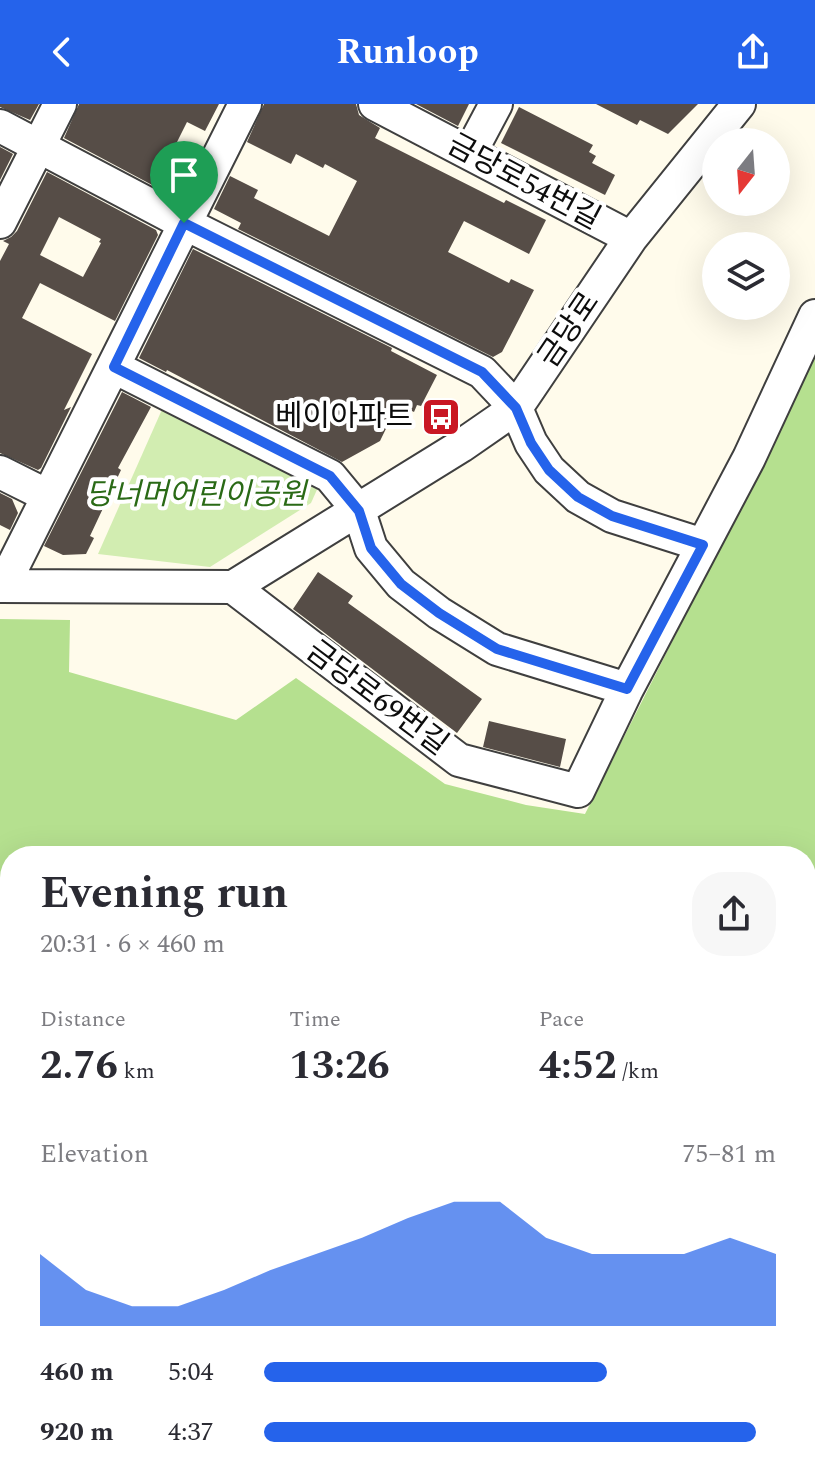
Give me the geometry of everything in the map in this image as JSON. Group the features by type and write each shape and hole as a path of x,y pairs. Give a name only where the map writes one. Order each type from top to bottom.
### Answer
{"street":[{"path":"0,222 60,104"},
{"path":"233,587 1,586 245,104"},
{"name":"금당로54번길","path":"375,104 631,238"},
{"path":"470,153 496,104"},
{"name":"금당로","path":"233,587 359,511 516,408 631,238 739,104"},
{"path":"0,126 184,223 482,372 516,408 531,443 549,470 578,497 612,516 703,545"},
{"name":"금당로69번길","path":"233,587 459,760 578,791 627,689 749,458 815,316"},
{"path":"114,367 330,476 359,511 371,548 401,584 439,613 497,649 627,689"},
{"path":"0,472 46,495"}],"green space":[{"path":"815,350 815,846 0,846 0,619 70,620 69,672 236,720 296,678 445,784 526,805 585,814 767,454"},
{"name":"당너머어린이공원","path":"164,405 320,483 311,503 210,567 98,554"}],"building":[{"path":"0,104 39,104 30,120 0,107"},
{"path":"79,104 219,104 205,131 187,122 167,162 189,173 180,191 171,195 64,138"},
{"path":"264,104 356,104 359,115 380,128 375,138 504,203 506,200 546,220 529,254 464,221 448,252 509,283 511,279 534,290 502,352 493,357 238,229 241,223 214,209 230,176 258,190 254,198 329,236 357,181 325,164 323,168 296,154 291,164 247,142"},
{"path":"416,104 469,104 458,126"},
{"path":"596,104 698,104 668,134 640,120 637,125"},
{"path":"519,107 593,145 589,152 596,156 592,163 615,175 605,195 501,143"},
{"path":"0,147 13,154 0,180"},
{"path":"47,172 156,230 158,235 115,321 40,283 22,318 92,354 64,410 71,407 38,470 0,453 0,261 9,244 3,241 17,231","holes":["59,217 101,239 83,277 40,255"]},
{"path":"193,249 392,348 391,351 437,375 421,406 417,405 414,412 398,404 380,441 342,462 139,358"},
{"path":"122,392 151,407 118,468 121,470 90,536 94,538 86,554 63,555 44,546"},
{"path":"0,493 12,499 18,513 10,530 0,525"},
{"path":"318,572 353,596 348,603 482,699 457,733 293,609"},
{"path":"489,721 566,739 560,767 483,747"}],"place":[{"name":"베이아파트","path":"441,417"}],"route":[{"path":"184,223 482,372 516,408 531,443 549,470 578,497 612,516 703,545 627,689 497,649 439,613 401,584 371,548 359,511 330,476 114,367 184,223"}]}
